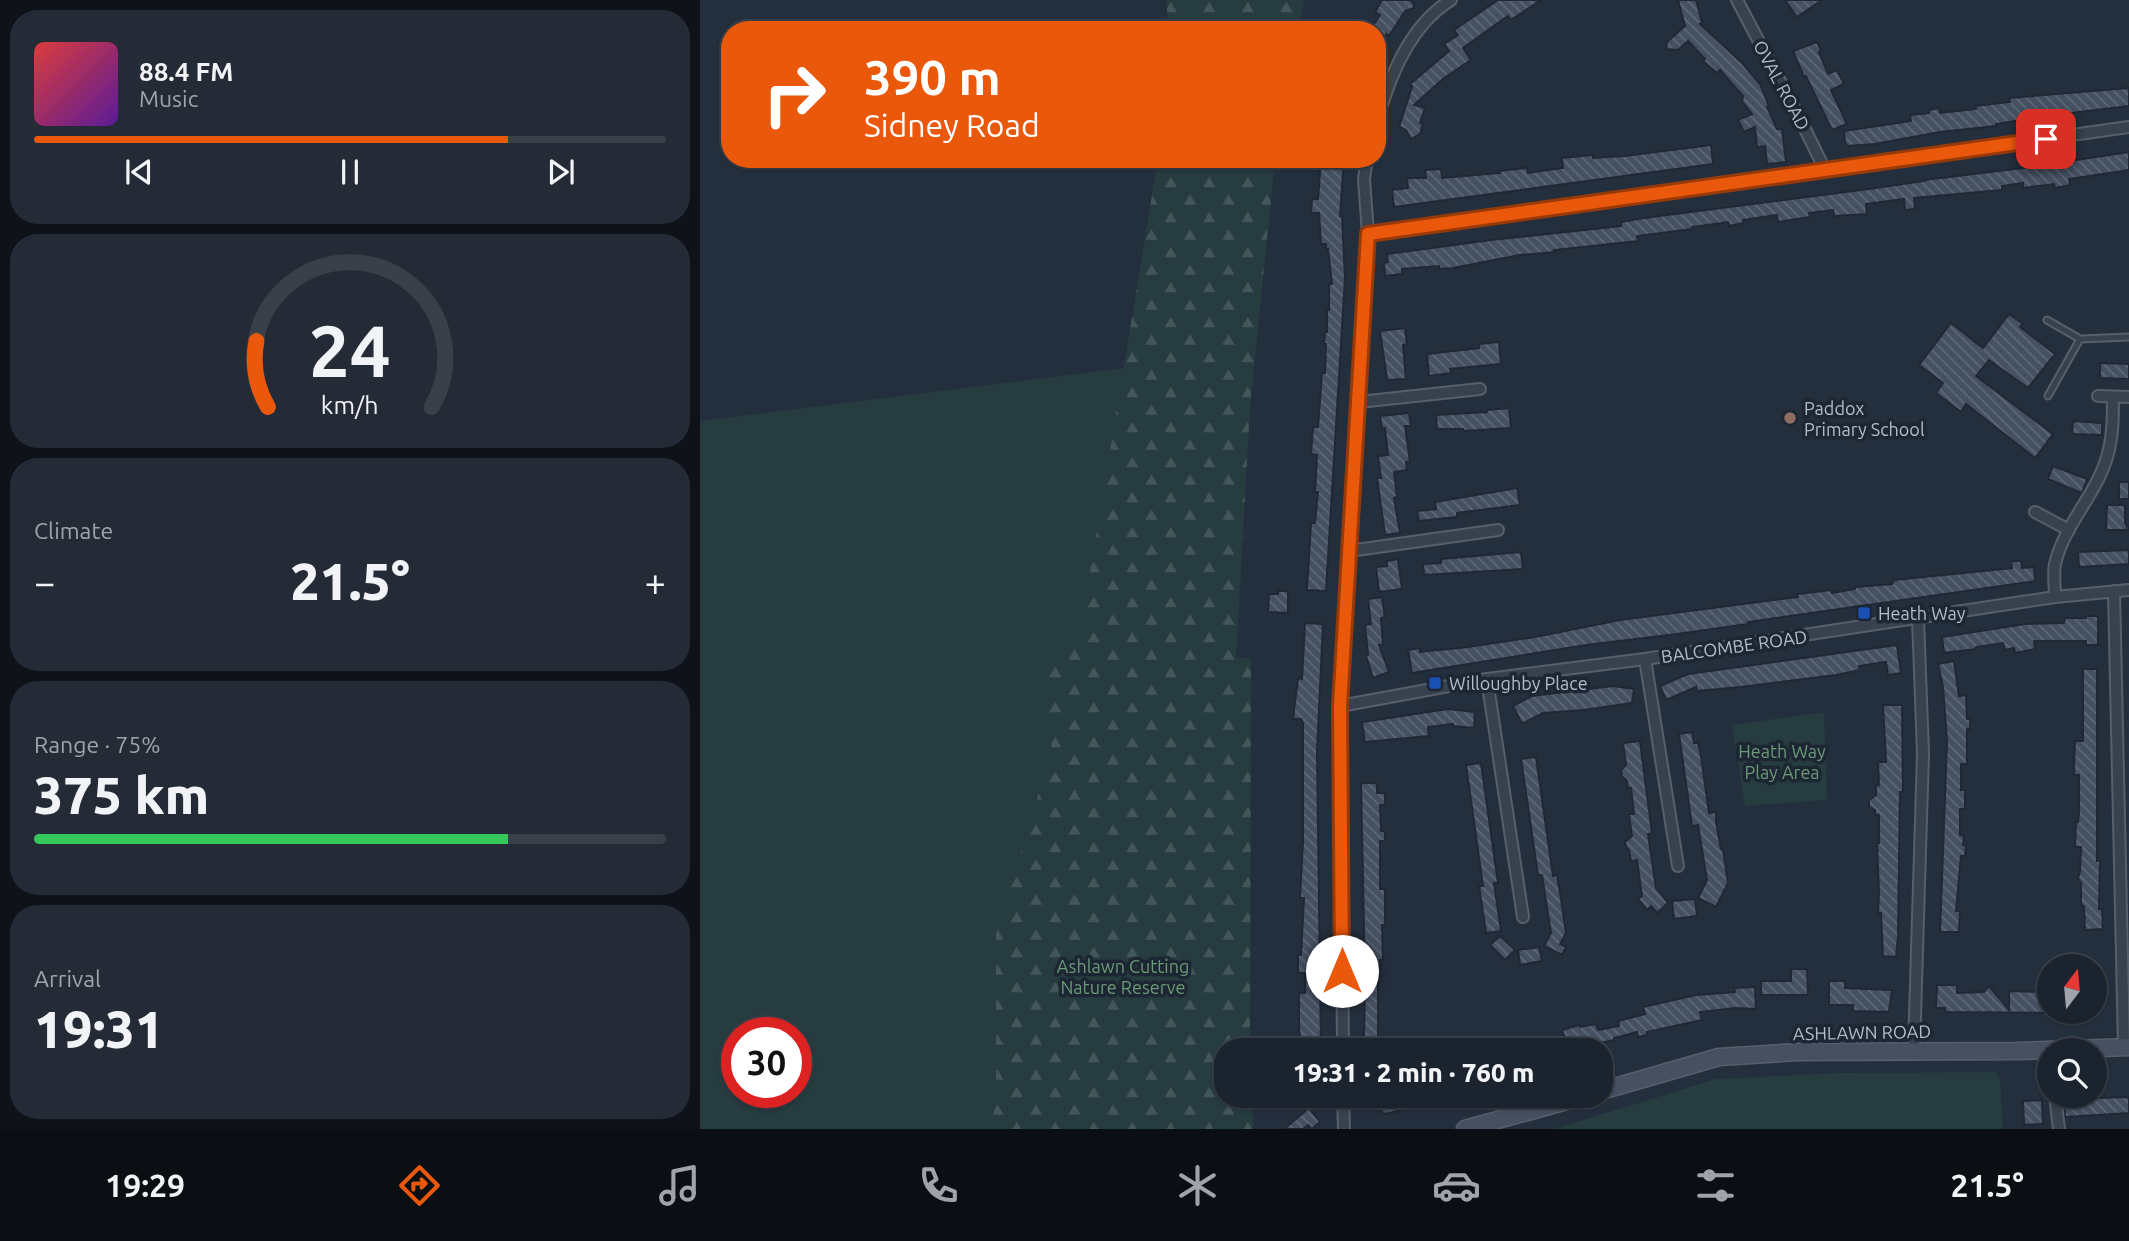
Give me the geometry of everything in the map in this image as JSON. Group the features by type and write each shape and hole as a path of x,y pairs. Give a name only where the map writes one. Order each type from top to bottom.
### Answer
{"main road":[{"name":"ASHLAWN ROAD","path":"1613,1088 1719,1057 1799,1052 2017,1051 2126,1047"},
{"path":"1465,1129 1541,1108"}],"street":[{"path":"1386,90 1409,43 1431,14 1451,0"},
{"name":"OVAL ROAD","path":"1738,1 1825,170"},
{"path":"1368,234 2129,127"},
{"path":"1343,1038 1340,706 1368,234 1366,168"},
{"path":"1359,402 1480,389"},
{"path":"2098,396 2129,397"},
{"path":"2055,597 2054,566 2069,530 2086,503 2107,458 2112,436 2113,397"},
{"path":"2035,512 2069,530"},
{"path":"1349,551 1498,530"},
{"name":"BALCOMBE ROAD","path":"1340,706 1487,679 1645,659 2055,597 2129,590"},
{"path":"2114,591 2126,1047"},
{"path":"1914,1050 1923,753 1918,619"},
{"path":"1645,659 1678,866"},
{"path":"1487,679 1523,917"},
{"path":"1343,1108 1344,1129"},
{"path":"2056,1108 2059,1129"}],"lane":[{"path":"2048,320 2080,339 2129,337"},
{"path":"2049,396 2080,339"}],"green space":[{"path":"1167,0 1304,0 1300,21 1167,21"},
{"path":"1157,168 1274,168 1250,406 1236,657 1251,659 1250,1038 1214,1038 1214,1108 1252,1108 1253,1129 700,1129 700,421 1124,368"},
{"name":"Ashlawn Cutting Nature Reserve","path":"1157,168 1274,168 1250,406 1236,657 1251,659 1250,1038 1214,1038 1214,1108 1252,1108 1253,1129 991,1129 996,1094 996,934 1052,749 1040,667 1078,646"},
{"name":"Heath Way Play Area","path":"1824,712 1827,800 1745,806 1732,725"},
{"path":"1995,1072 2000,1078 2003,1129 1554,1129 1716,1079 1840,1073"}],"building":[{"path":"1382,0 1410,0 1414,4 1414,8 1405,11 1389,36 1386,34 1386,21 1376,21 1380,15 1375,12"},
{"path":"1498,0 1541,0 1511,20 1508,16 1463,48 1471,60 1444,78 1414,105 1425,108 1420,134 1411,139 1406,130 1399,127 1412,87 1410,84 1449,51 1444,44 1458,35 1454,30"},
{"path":"1678,0 1696,0 1702,22 1700,24 1742,63 1760,84 1777,129 1782,129 1786,162 1767,164 1765,146 1757,147 1755,127 1744,132 1738,120 1752,114 1742,101 1743,96 1720,70 1717,73 1703,61 1705,59 1688,41 1678,50 1666,49 1667,42 1685,26"},
{"path":"1785,0 1822,0 1797,17"},
{"path":"1817,42 1828,74 1837,70 1844,84 1831,90 1847,124 1832,130 1793,51"},
{"path":"2129,88 2129,106 2046,116 1875,144 1847,146 1845,142 1844,131 1911,121 1910,115 1929,113 1929,110 1939,108 1940,113 2010,102 2009,98"},
{"path":"1711,145 1713,164 1394,207 1392,190 1408,188 1407,178 1426,178 1425,170 1441,169 1442,178 1527,168 1528,173 1563,168 1562,158 1624,156"},
{"path":"2129,152 2129,170 2069,179 2070,185 2055,188 2054,184 2023,188 2023,183 2002,186 2002,190 1914,198 1915,209 1905,210 1904,199 1866,204 1867,214 1834,216 1833,210 1809,213 1810,217 1778,222 1777,215 1743,220 1743,223 1729,226 1728,222 1637,236 1638,241 1554,250 1555,252 1520,255 1453,268 1439,269 1439,266 1402,269 1402,274 1385,276 1384,263 1388,262 1387,254 1621,226 1621,222 1644,218"},
{"path":"1320,168 1343,168 1340,216 1345,278 1326,591 1307,590 1311,523 1315,523 1318,492 1315,492 1317,455 1311,454 1313,427 1318,427 1322,373 1325,373 1324,344 1329,310 1329,284 1332,284 1328,249 1326,244 1321,244 1319,213 1311,213 1312,199 1318,199"},
{"path":"2009,314 2023,324 2020,327 2055,354 2028,388 1989,360 1976,376 2053,434 2035,458 1966,404 1961,412 1936,393 1943,383 1919,365 1951,323 1983,348"},
{"path":"1405,328 1407,344 1403,345 1406,379 1387,380 1380,331"},
{"path":"1499,342 1501,364 1450,369 1451,373 1429,376 1427,354 1479,348 1479,344"},
{"path":"2100,363 2129,364 2129,379 2100,378"},
{"path":"1509,408 1511,428 1464,431 1437,429 1436,415"},
{"path":"1409,413 1411,426 1405,426 1410,462 1406,462 1407,470 1394,472 1397,497 1394,498 1400,533 1385,535 1377,478 1381,478 1378,456 1388,455 1385,428 1382,429 1380,416"},
{"path":"2073,421 2102,423 2102,435 2072,434"},
{"path":"2053,466 2087,479 2082,493 2048,479"},
{"path":"2119,482 2129,482 2129,499 2119,499"},
{"path":"1517,488 1520,505 1419,521 1417,511 1436,509 1435,502"},
{"path":"2107,505 2125,505 2125,523 2129,530 2106,530"},
{"path":"2129,550 2129,564 2079,567 2078,552"},
{"path":"1521,552 1523,569 1424,575 1423,564 1441,563 1441,559"},
{"path":"1398,559 1402,589 1379,592 1376,567 1387,566 1387,561"},
{"path":"2011,561 2021,561 2022,568 2034,567 2035,581 1586,645 1412,673 1408,650 1420,648 1420,652 1468,647 1620,620 1798,597 1797,594 1832,590 1832,593 1855,587 1892,584 1894,580 2012,568"},
{"path":"1278,591 1288,591 1288,613 1268,612 1269,594 1278,594"},
{"path":"1382,597 1385,617 1381,618 1383,645 1379,645 1389,672 1373,678 1366,656 1365,625 1371,624 1368,599"},
{"path":"2098,616 2098,645 2086,645 2086,641 2034,641 2035,649 2015,653 2014,648 2005,650 2003,643 1944,653 1942,637 2025,624 2064,623 2065,618"},
{"path":"1305,623 1323,624 1317,752 1321,1038 1300,1038 1299,993 1305,993 1305,973 1298,973 1304,898 1300,898 1303,723 1301,719 1293,719 1298,678 1302,679"},
{"path":"1897,645 1901,673 1888,675 1886,662 1859,666 1860,670 1836,675 1697,691 1696,687 1666,700 1660,686 1688,674"},
{"path":"1954,661 1959,696 1966,695 1967,719 1970,719 1970,729 1967,729 1967,764 1961,764 1961,790 1965,790 1965,809 1960,809 1960,835 1964,836 1963,845 1966,845 1965,856 1961,856 1956,911 1960,911 1959,932 1940,932 1947,741 1943,687 1938,664"},
{"path":"2083,669 2097,669 2097,861 2100,861 2099,909 2102,909 2103,929 2085,930 2081,883 2078,878 2081,847 2075,847 2079,813 2079,775 2074,775 2075,741 2083,741"},
{"path":"1613,686 1634,689 1632,703 1543,713 1522,724 1513,706 1532,696"},
{"path":"1883,705 1902,705 1903,792 1900,792 1896,957 1883,956 1881,913 1878,913 1879,815 1875,815 1875,810 1869,807 1869,800 1876,795 1876,785 1879,785 1878,762 1886,762"},
{"path":"1448,709 1475,712 1474,728 1453,724 1428,727 1429,736 1365,742 1362,722"},
{"path":"1692,732 1701,756 1709,813 1716,812 1728,883 1716,907 1698,898 1707,880 1698,825 1692,826 1679,734"},
{"path":"1640,741 1652,833 1648,834 1656,888 1668,903 1657,913 1651,906 1647,910 1638,899 1642,896 1637,860 1631,861 1625,842 1632,836 1629,814 1634,814 1631,788 1628,788 1621,770 1626,765 1623,743"},
{"path":"1536,757 1553,876 1557,875 1566,933 1560,944 1566,947 1562,955 1544,946 1551,933 1542,875 1538,875 1521,759"},
{"path":"1481,763 1498,883 1494,883 1501,931 1486,933 1479,886 1483,886 1466,765"},
{"path":"1361,783 1377,783 1377,793 1385,793 1385,805 1380,805 1381,831 1385,831 1385,841 1380,841 1380,889 1385,889 1385,925 1382,925 1383,960 1380,960 1378,983 1378,1038 1364,1038"},
{"path":"1695,899 1697,916 1674,919 1672,901"},
{"path":"1500,936 1515,950 1505,960 1490,945"},
{"path":"1539,947 1542,961 1520,965 1518,950"},
{"path":"1791,969 1807,969 1808,995 1761,995 1761,981 1791,981"},
{"path":"1829,981 1845,981 1845,988 1892,990 1889,1012 1853,1011 1853,1005 1829,1005"},
{"path":"1937,985 1957,985 1957,993 1984,992 1989,986 2009,1010 2009,991 2037,992 2037,1013 1945,1012 1945,1008 1936,1008"},
{"path":"1755,987 1756,1009 1735,1008 1700,1012 1702,1020 1647,1032 1647,1035 1638,1037 1637,1032 1613,1040 1613,1038 1557,1038 1564,1036 1562,1030 1579,1025 1596,1024 1598,1030 1619,1026 1618,1021 1645,1014 1643,1007 1696,995 1735,992 1734,988"},
{"path":"2129,1097 2129,1113 2065,1117 2064,1108 2107,1108 2107,1098"},
{"path":"2037,1100 2037,1108 2042,1108 2043,1124 2024,1125 2023,1101"},
{"path":"1309,1108 1320,1122 1312,1129 1308,1125 1303,1129 1284,1129"},
{"path":"1377,1108 1406,1108 1406,1109 1385,1114"}],"place":[{"name":"Paddox Primary School","path":"1790,418"},
{"name":"Heath Way","path":"1864,613"},
{"name":"Willoughby Place","path":"1435,683"}],"route":[{"path":"1342,971 1340,706 1368,234 2046,139"}]}
